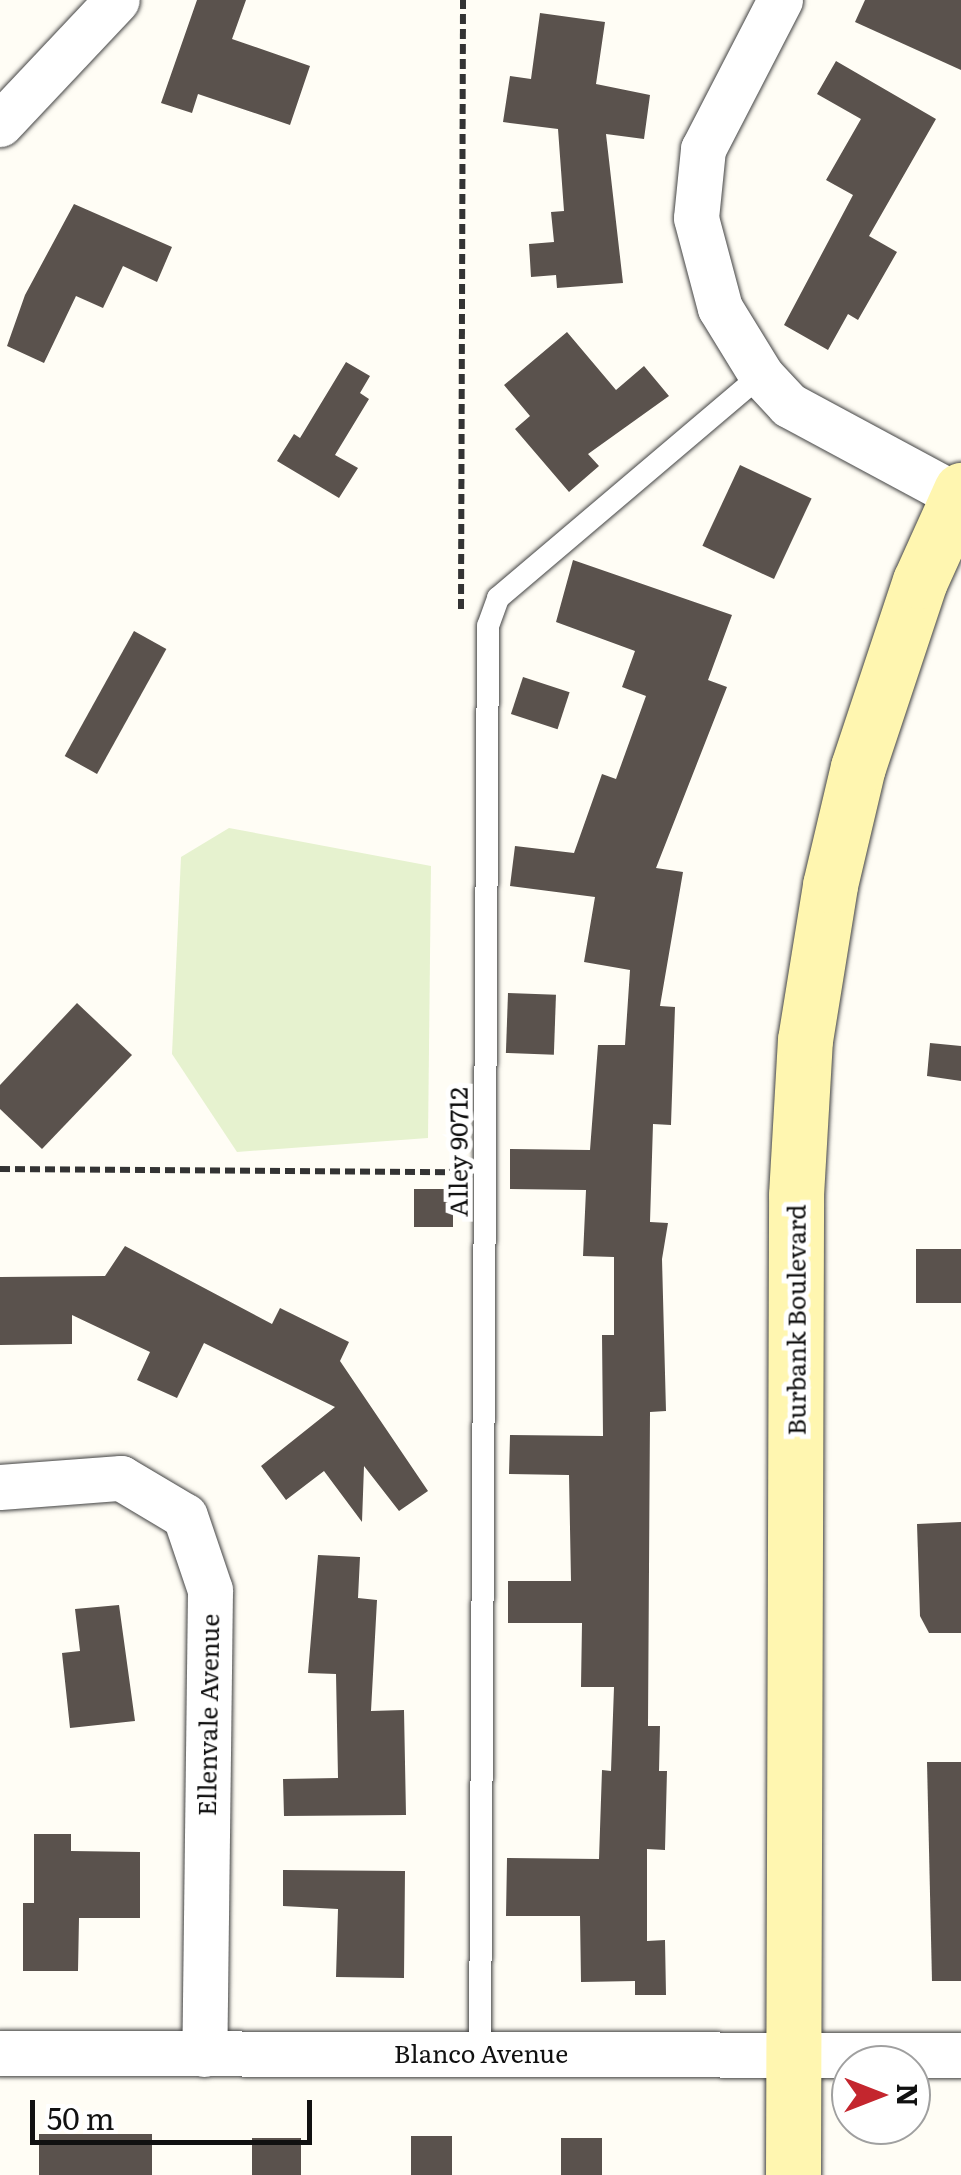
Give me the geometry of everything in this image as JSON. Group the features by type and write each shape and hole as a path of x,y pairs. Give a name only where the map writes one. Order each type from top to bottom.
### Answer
{"street":[{"path":"0,124 117,0"},
{"path":"780,0 704,149 696,218 720,308 761,375 789,406 843,439 959,493"},
{"name":"Burbank Boulevard","path":"792,2175 796,1214 805,1040 830,885 858,767 920,580 959,493"},
{"name":"Ellenvale Avenue","path":"0,1487 121,1478 185,1516 210,1590 204,2054"},
{"name":"Blanco Avenue","path":"0,2053 961,2055"}],"lane":[{"name":"Alley 90712","path":"480,2053 488,626 498,598 689,430 761,375"}],"path":[{"path":"460,631 463,0"},
{"path":"0,1169 451,1172 458,1164 458,1144"}],"green space":[{"path":"229,828 431,866 428,1138 237,1152 172,1054 181,857"}],"building":[{"path":"197,0 246,0 232,39 310,66 290,125 198,94 192,113 161,103"},
{"path":"865,0 961,0 961,70 855,22"},
{"path":"540,13 605,22 596,84 650,95 644,139 606,134 623,283 557,288 556,275 531,277 529,244 554,242 551,212 564,211 558,129 503,122 510,76 531,79"},
{"path":"836,61 936,119 869,236 897,252 858,320 848,314 828,350 784,325 853,195 826,180 861,119 817,94"},
{"path":"74,204 172,247 157,282 123,266 103,308 76,296 44,363 7,346 25,295"},
{"path":"567,332 616,390 644,366 669,396 588,454 599,466 569,492 515,429 530,416 504,385"},
{"path":"346,362 370,376 360,393 369,399 335,455 358,468 339,498 277,461 294,434 300,438"},
{"path":"740,465 812,498 774,579 702,546"},
{"path":"573,560 732,615 708,680 727,687 656,868 683,872 660,1006 675,1007 671,1125 653,1124 650,1222 668,1223 662,1259 666,1411 650,1412 648,1726 660,1726 659,1771 667,1771 665,1850 647,1849 647,1941 665,1940 666,1995 635,1995 635,1981 581,1982 580,1916 506,1916 507,1858 599,1859 602,1770 611,1771 614,1687 581,1687 582,1623 508,1623 508,1581 571,1581 569,1475 509,1474 510,1435 603,1436 602,1335 614,1335 614,1257 583,1256 586,1190 510,1189 510,1149 590,1150 598,1045 625,1045 630,970 584,962 595,897 510,886 515,846 574,853 602,774 616,779 646,696 622,687 635,651 556,622"},
{"path":"134,631 166,649 97,774 65,756"},
{"path":"523,677 570,692 558,729 511,714"},
{"path":"508,993 556,995 554,1055 506,1053"},
{"path":"77,1003 132,1055 42,1149 0,1109 0,1085"},
{"path":"930,1043 961,1046 961,1081 927,1076"},
{"path":"414,1189 453,1189 453,1227 414,1227"},
{"path":"125,1246 272,1324 280,1308 349,1342 340,1361 428,1491 399,1511 364,1466 362,1522 324,1471 286,1500 261,1466 335,1407 204,1343 177,1398 137,1380 150,1352 72,1315 72,1344 0,1345 0,1277 105,1276"},
{"path":"916,1249 961,1249 961,1303 916,1303"},
{"path":"961,1522 961,1633 929,1633 920,1616 917,1524"},
{"path":"318,1555 360,1557 358,1598 377,1600 371,1711 404,1710 406,1815 284,1816 283,1779 338,1778 336,1674 308,1673"},
{"path":"119,1605 135,1721 70,1728 62,1653 80,1651 75,1609"},
{"path":"927,1762 961,1762 961,1981 932,1981"},
{"path":"34,1834 71,1834 71,1851 140,1852 140,1918 79,1918 78,1971 23,1971 23,1903 34,1903"},
{"path":"283,1870 405,1871 404,1978 336,1977 338,1909 283,1906"},
{"path":"39,2134 152,2134 152,2175 39,2175"},
{"path":"411,2136 452,2136 452,2175 411,2175"},
{"path":"252,2138 301,2138 301,2175 252,2175"},
{"path":"561,2138 602,2138 602,2175 561,2175"}]}
